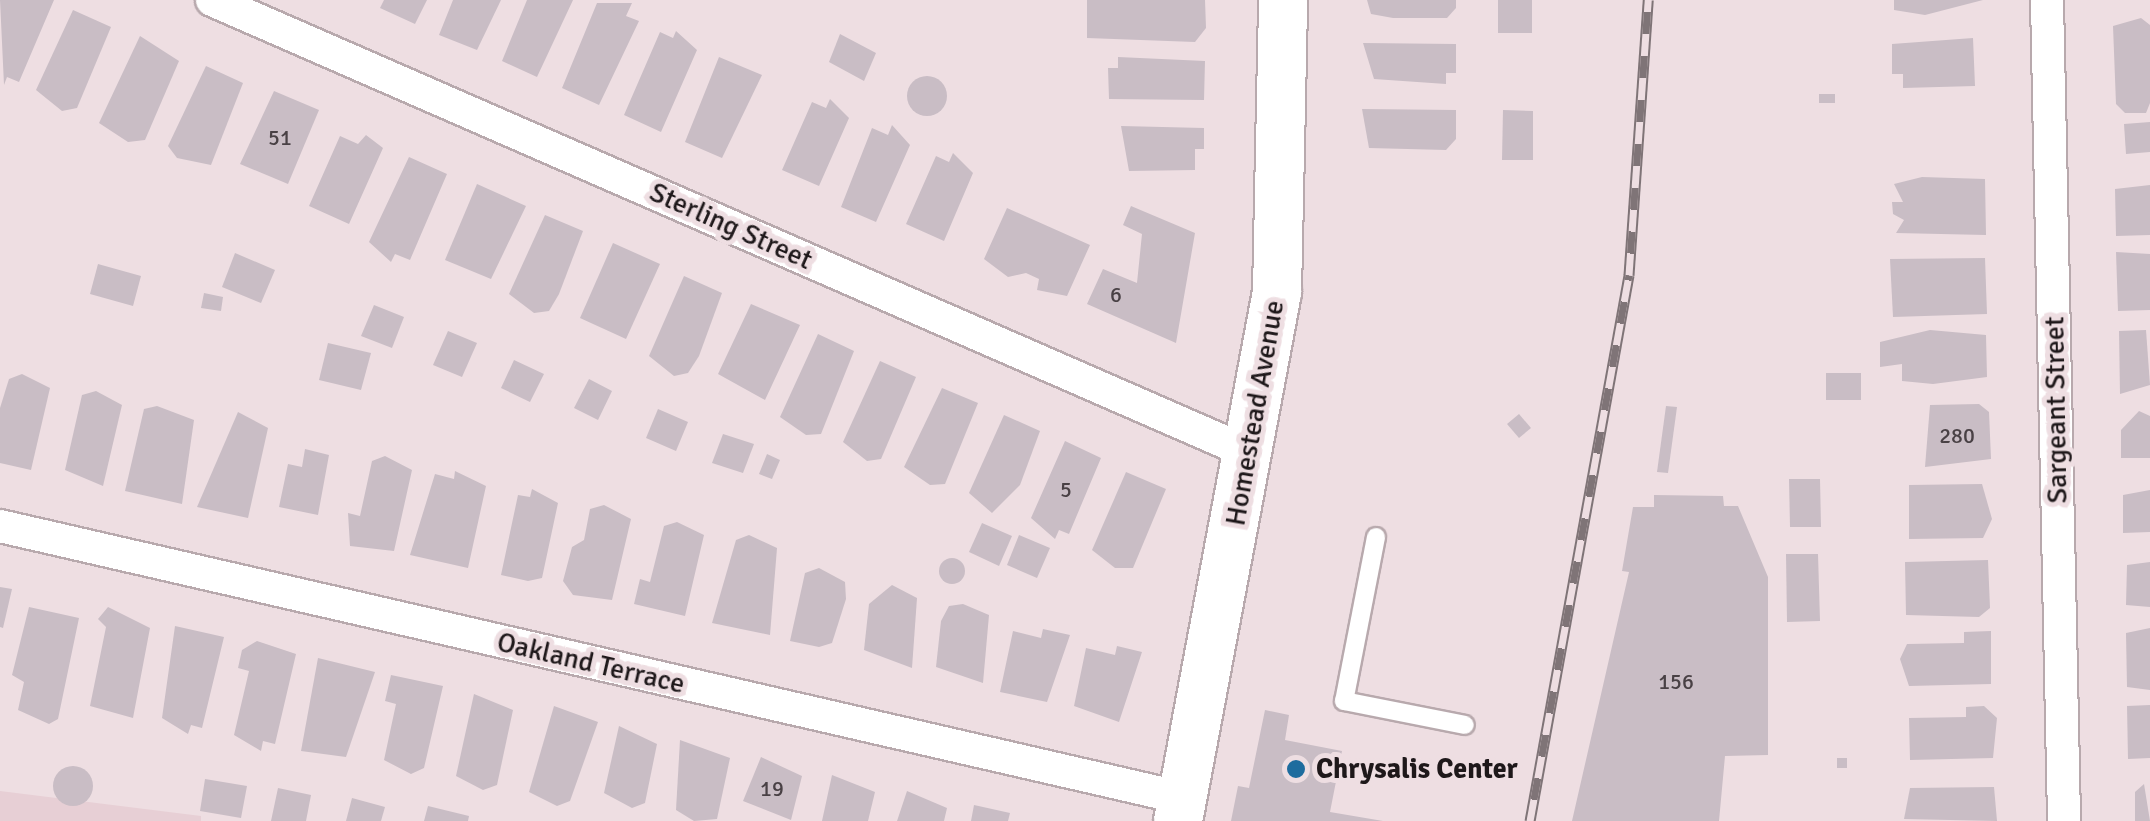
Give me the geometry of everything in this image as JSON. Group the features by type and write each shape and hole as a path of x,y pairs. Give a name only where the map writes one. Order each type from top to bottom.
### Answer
{"main road":[{"name":"Homestead Avenue","path":"1181,810 1250,453 1278,282 1284,0"}],"street":[{"name":"Sterling Street","path":"212,0 1250,453"},
{"name":"Sargeant Street","path":"2047,0 2064,821"},
{"name":"Oakland Terrace","path":"0,526 1181,810"}],"lane":[{"path":"1376,537 1344,701 1465,725"}],"shaded area":[{"path":"0,791 201,816 201,821 0,821"}],"building":[{"path":"0,0 54,0 19,82 7,77 4,85"},
{"path":"384,0 427,0 415,24 380,8"},
{"path":"453,0 501,0 477,50 439,35"},
{"path":"527,0 573,0 537,77 502,61"},
{"path":"1087,0 1205,0 1206,28 1195,42 1087,38"},
{"path":"1367,0 1456,0 1456,8 1447,18 1393,18 1371,14"},
{"path":"1498,0 1532,0 1532,33 1498,33"},
{"path":"1894,0 1983,0 1925,15 1894,10"},
{"path":"597,3 632,3 626,16 639,21 599,105 562,88"},
{"path":"73,10 111,27 77,108 62,111 36,90"},
{"path":"2141,18 2150,25 2150,103 2146,113 2125,113 2116,104 2113,26"},
{"path":"676,31 697,50 661,132 624,115 660,32 673,38"},
{"path":"840,34 876,53 864,81 829,62"},
{"path":"140,36 179,61 145,140 128,142 99,123"},
{"path":"1973,38 1975,86 1903,88 1903,74 1892,74 1892,44"},
{"path":"1363,43 1456,44 1456,73 1446,73 1446,84 1374,79"},
{"path":"719,57 762,75 722,158 685,142"},
{"path":"1118,57 1205,61 1204,100 1109,99 1108,68 1118,68"},
{"path":"206,66 243,83 211,165 177,158 168,146"},
{"path":"927,76 941,82 947,96 941,110 927,116 913,110 907,96 913,82"},
{"path":"274,91 319,110 288,184 240,164"},
{"path":"1819,94 1835,94 1835,103 1819,103"},
{"path":"830,99 849,118 819,186 782,170 812,102 826,108"},
{"path":"1362,109 1456,110 1456,139 1446,150 1369,148"},
{"path":"1503,110 1533,111 1533,160 1502,160"},
{"path":"2150,122 2150,152 2126,154 2124,124"},
{"path":"892,125 910,145 876,222 841,207 872,128 888,135"},
{"path":"1121,126 1204,128 1204,149 1195,149 1195,170 1129,171"},
{"path":"366,135 383,148 349,224 309,206 340,136 358,144"},
{"path":"953,153 973,173 944,241 906,224 936,156 949,162"},
{"path":"409,157 447,174 410,260 395,254 391,262 369,242"},
{"path":"1922,177 1985,179 1986,235 1896,233 1904,220 1893,214 1892,202 1903,202 1894,184"},
{"path":"477,184 526,206 491,279 445,260"},
{"path":"2150,185 2150,235 2116,236 2115,189"},
{"path":"1131,206 1195,233 1176,343 1087,304 1103,269 1137,283 1142,234 1123,225"},
{"path":"1007,208 1090,245 1067,296 1037,290 1039,279 1026,273 1008,277 984,259"},
{"path":"545,215 583,231 549,311 534,313 509,294"},
{"path":"613,243 660,264 626,339 580,318"},
{"path":"2116,252 2150,254 2150,310 2118,311"},
{"path":"235,253 275,270 261,303 222,287"},
{"path":"1985,258 1987,314 1893,317 1890,259"},
{"path":"98,264 141,276 133,306 90,294"},
{"path":"684,276 722,293 699,356 688,373 674,376 649,356"},
{"path":"204,293 223,297 221,311 201,308"},
{"path":"751,304 800,325 765,400 718,374"},
{"path":"374,305 404,317 392,348 361,336"},
{"path":"1930,330 1986,335 1987,377 1933,384 1902,381 1902,364 1880,367 1880,342"},
{"path":"2146,330 2150,385 2120,394 2119,331"},
{"path":"448,331 477,343 462,377 433,365"},
{"path":"818,334 854,351 821,434 806,435 780,417"},
{"path":"328,343 371,353 361,390 319,380"},
{"path":"514,360 544,374 530,402 501,388"},
{"path":"880,361 916,377 881,459 867,461 843,442"},
{"path":"1826,373 1861,373 1861,400 1826,400"},
{"path":"22,374 50,388 31,470 0,463 0,408 9,379"},
{"path":"589,379 612,391 598,420 574,408"},
{"path":"942,388 978,403 945,484 930,485 904,467"},
{"path":"96,391 122,405 103,486 65,470 82,395"},
{"path":"1979,404 1989,412 1991,459 1925,467 1930,405"},
{"path":"157,406 194,420 182,504 125,491 144,409"},
{"path":"1666,406 1677,407 1668,473 1657,472"},
{"path":"658,409 688,422 676,451 646,438"},
{"path":"2139,411 2150,416 2150,458 2121,458 2121,430"},
{"path":"238,412 268,428 248,518 197,507"},
{"path":"1519,414 1531,428 1519,438 1507,424"},
{"path":"1004,415 1040,431 1020,485 992,513 969,493"},
{"path":"723,434 754,444 743,473 712,463"},
{"path":"1065,441 1101,458 1069,534 1059,530 1055,539 1031,518"},
{"path":"305,449 329,455 318,515 279,507 288,464 302,467"},
{"path":"767,454 780,460 772,479 759,474"},
{"path":"385,456 412,470 394,551 350,546 348,513 360,516 372,461"},
{"path":"455,471 486,486 468,568 410,555 435,474 454,479"},
{"path":"1126,472 1166,489 1133,568 1115,568 1092,550"},
{"path":"1789,479 1820,479 1821,527 1790,527"},
{"path":"1982,484 1992,519 1983,538 1909,539 1909,485"},
{"path":"532,489 558,503 542,578 528,581 501,575 518,495 530,497"},
{"path":"2150,490 2150,532 2123,533 2123,495"},
{"path":"1654,495 1723,496 1724,506 1738,506 1768,577 1768,755 1725,756 1719,821 1572,821 1629,572 1622,571 1633,507 1654,507"},
{"path":"604,505 631,519 612,600 573,595 563,581 572,547 584,540 590,509"},
{"path":"677,522 704,535 685,616 634,604 640,579 650,582 664,526"},
{"path":"982,523 1012,536 999,566 969,552"},
{"path":"749,535 777,548 770,635 712,623 736,540"},
{"path":"1019,535 1050,548 1037,578 1007,565"},
{"path":"1786,554 1818,554 1820,621 1787,622"},
{"path":"952,558 961,562 965,571 961,580 952,584 943,580 939,571 943,562"},
{"path":"1988,560 1990,608 1979,617 1906,615 1905,562"},
{"path":"2150,562 2150,607 2126,605 2127,565"},
{"path":"819,568 845,582 846,599 832,643 819,647 790,641 805,573"},
{"path":"892,585 917,598 912,668 864,650 869,604"},
{"path":"0,587 12,589 3,628 0,627"},
{"path":"963,604 989,615 983,683 936,667 941,621 949,606"},
{"path":"29,607 79,618 58,719 49,724 18,710 24,682 12,675"},
{"path":"108,607 150,628 133,718 90,706 106,627 98,619"},
{"path":"175,626 224,637 202,728 191,725 188,734 162,718"},
{"path":"2150,628 2150,690 2127,687 2126,633"},
{"path":"1043,629 1070,635 1047,702 1000,692 1013,631 1041,638"},
{"path":"1991,631 1991,684 1909,686 1900,659 1907,644 1964,643 1964,632"},
{"path":"257,641 296,654 275,744 263,741 261,751 234,735 249,671 238,668 242,650"},
{"path":"1117,646 1142,652 1119,722 1074,706 1086,648 1115,655"},
{"path":"318,658 375,672 346,757 301,751"},
{"path":"391,675 443,686 424,768 411,774 384,760 396,704 385,701"},
{"path":"474,694 513,710 497,785 483,790 456,776"},
{"path":"2150,705 2150,758 2128,759 2127,706"},
{"path":"554,706 598,722 570,801 557,806 529,792"},
{"path":"1984,706 1997,718 1993,758 1910,760 1909,718 1966,717 1966,707"},
{"name":"Chrysalis Center","path":"1265,710 1289,715 1285,740 1342,751 1330,812 1383,821 1231,821 1238,786 1249,788"},
{"path":"619,726 657,744 645,803 632,808 604,793"},
{"path":"680,740 730,758 717,819 694,821 676,810"},
{"path":"761,757 802,776 791,820 743,801"},
{"path":"1837,758 1847,758 1847,768 1837,768"},
{"path":"73,766 87,772 93,786 87,800 73,806 59,800 53,786 59,772"},
{"path":"832,775 875,792 868,821 822,821"},
{"path":"205,779 247,786 241,818 200,811"},
{"path":"2144,784 2150,821 2135,821 2135,792"},
{"path":"1994,787 1997,821 1904,819 1910,788"},
{"path":"278,788 311,795 306,821 271,821"},
{"path":"907,791 947,808 944,821 897,821"},
{"path":"352,798 385,807 381,821 346,821"},
{"path":"974,805 1010,813 1008,821 971,821"},
{"path":"428,806 469,816 468,821 424,821"}],"railway":[{"path":"1530,821 1629,275 1648,0"}],"place":[{"name":"Chrysalis Center","path":"1296,769"}]}
